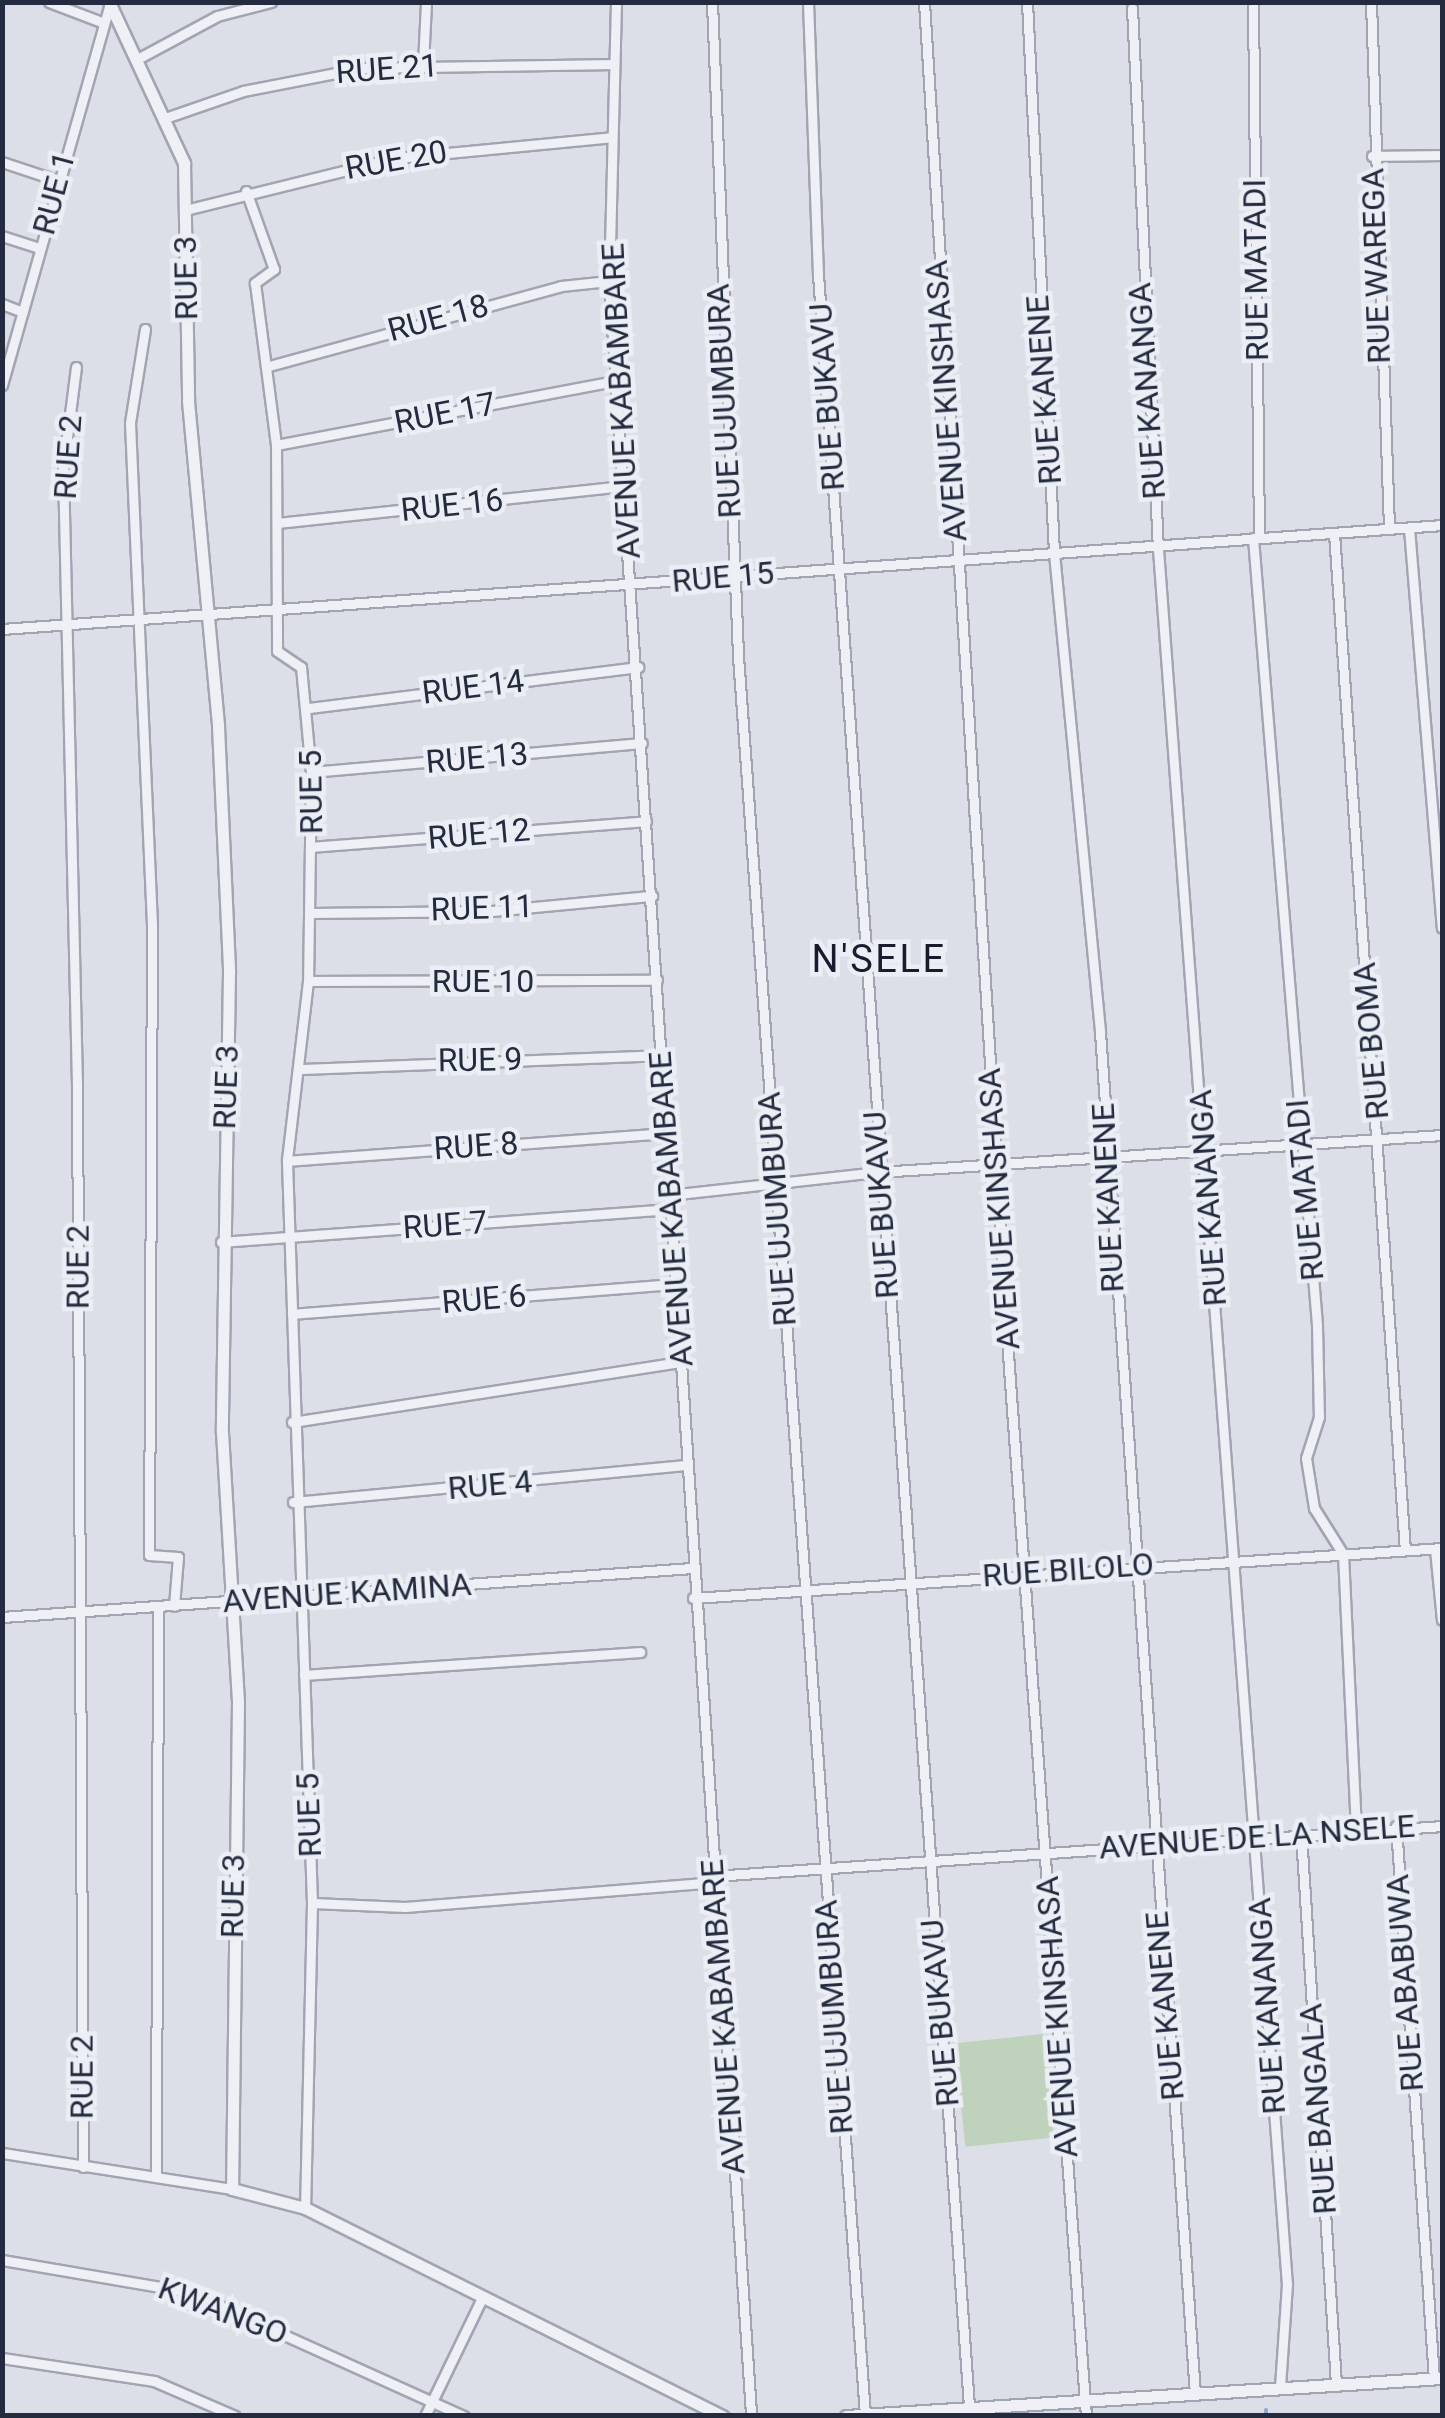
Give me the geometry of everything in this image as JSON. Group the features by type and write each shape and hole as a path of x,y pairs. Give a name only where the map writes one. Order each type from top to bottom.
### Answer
{"street":[{"path":"50,2 104,24"},
{"path":"212,2 218,16"},
{"path":"141,57 218,16 271,2"},
{"path":"423,64 426,2"},
{"name":"AVENUE KABAMBARE","path":"616,2 609,280 638,667 693,1598 751,2416"},
{"name":"RUE UJUMBURA","path":"712,2 734,575 823,1869 865,2414"},
{"name":"RUE BUKAVU","path":"808,2 879,1172 969,2407"},
{"name":"AVENUE KINSHASA","path":"924,2 996,1166 1086,2416"},
{"name":"RUE KANENE","path":"1027,2 1054,553 1106,1159 1152,1845 1195,2393"},
{"name":"RUE MATADI","path":"1253,2 1256,538 1298,1146 1317,1338 1311,1499 1343,1554 1356,1830"},
{"name":"RUE WAREGA","path":"1371,2 1372,156 1389,530"},
{"name":"RUE 1","path":"2,385 56,180 110,3"},
{"name":"RUE 3","path":"110,3 141,57 184,164 204,618 218,726 229,972 222,1242 232,1602 232,2189"},
{"name":"RUE KANANGA","path":"1132,8 1158,548 1287,2284 1280,2388"},
{"name":"RUE 21","path":"168,117 303,77 423,64 612,64"},
{"name":"RUE 20","path":"185,210 246,191 437,151 612,137"},
{"path":"1372,156 1442,155"},
{"path":"2,162 56,180"},
{"name":"RUE 5","path":"246,191 274,269 255,283 276,445 277,651 302,667 309,708 311,772 312,914 308,981 287,1160 293,1502 301,1596 312,1903 305,2208"},
{"path":"2,236 39,248"},
{"name":"RUE 18","path":"268,366 561,286 609,280"},
{"path":"2,304 24,312"},
{"path":"144,329 130,423 140,622 155,1165 149,1555 178,1558 174,1606"},
{"name":"RUE 2","path":"76,367 63,468 80,1614 83,2167"},
{"name":"RUE 17","path":"276,445 615,381"},
{"name":"RUE 16","path":"278,523 626,486"},
{"name":"RUE 15","path":"2,629 204,618 734,575 1442,526"},
{"path":"1409,528 1442,928"},
{"name":"RUE BOMA","path":"1334,533 1405,1550"},
{"name":"RUE 14","path":"309,708 638,667"},
{"name":"RUE 13","path":"311,772 642,742"},
{"name":"RUE 12","path":"311,847 646,821"},
{"name":"RUE 11","path":"312,914 492,912 652,896"},
{"name":"RUE 10","path":"308,981 657,980"},
{"name":"RUE 9","path":"300,1069 661,1055"},
{"name":"RUE 8","path":"287,1160 666,1133"},
{"path":"668,1195 879,1172 1442,1134"},
{"name":"RUE 7","path":"222,1242 670,1209"},
{"name":"RUE 6","path":"292,1314 676,1284"},
{"path":"292,1422 680,1362"},
{"name":"RUE 4","path":"293,1502 686,1466"},
{"path":"1439,1549 1442,1620"},
{"name":"RUE BILOLO","path":"693,1598 1027,1571 1439,1549"},
{"name":"AVENUE KAMINA","path":"2,1617 692,1568"},
{"path":"156,2177 158,1608"},
{"path":"304,1675 640,1652"},
{"name":"AVENUE DE LA NSELE","path":"312,1903 405,1907 927,1860 1396,1826 1442,1826"},
{"name":"RUE ABABUWA","path":"1396,1826 1438,2378"},
{"name":"RUE BANGALA","path":"1301,1834 1336,2384"},
{"path":"2,2153 232,2189 305,2208 723,2416"},
{"name":"KWANGO","path":"2,2260 189,2292 464,2416"},
{"path":"425,2416 483,2296"},
{"path":"2,2358 154,2381 236,2416"},
{"path":"846,2416 1438,2378"}],"green space":[{"path":"1043,2034 1054,2137 965,2147 954,2043"}],"waterway":[{"path":"1266,2410 1266,2416"}],"district":[{"name":"N'SELE","path":"879,960"}]}
